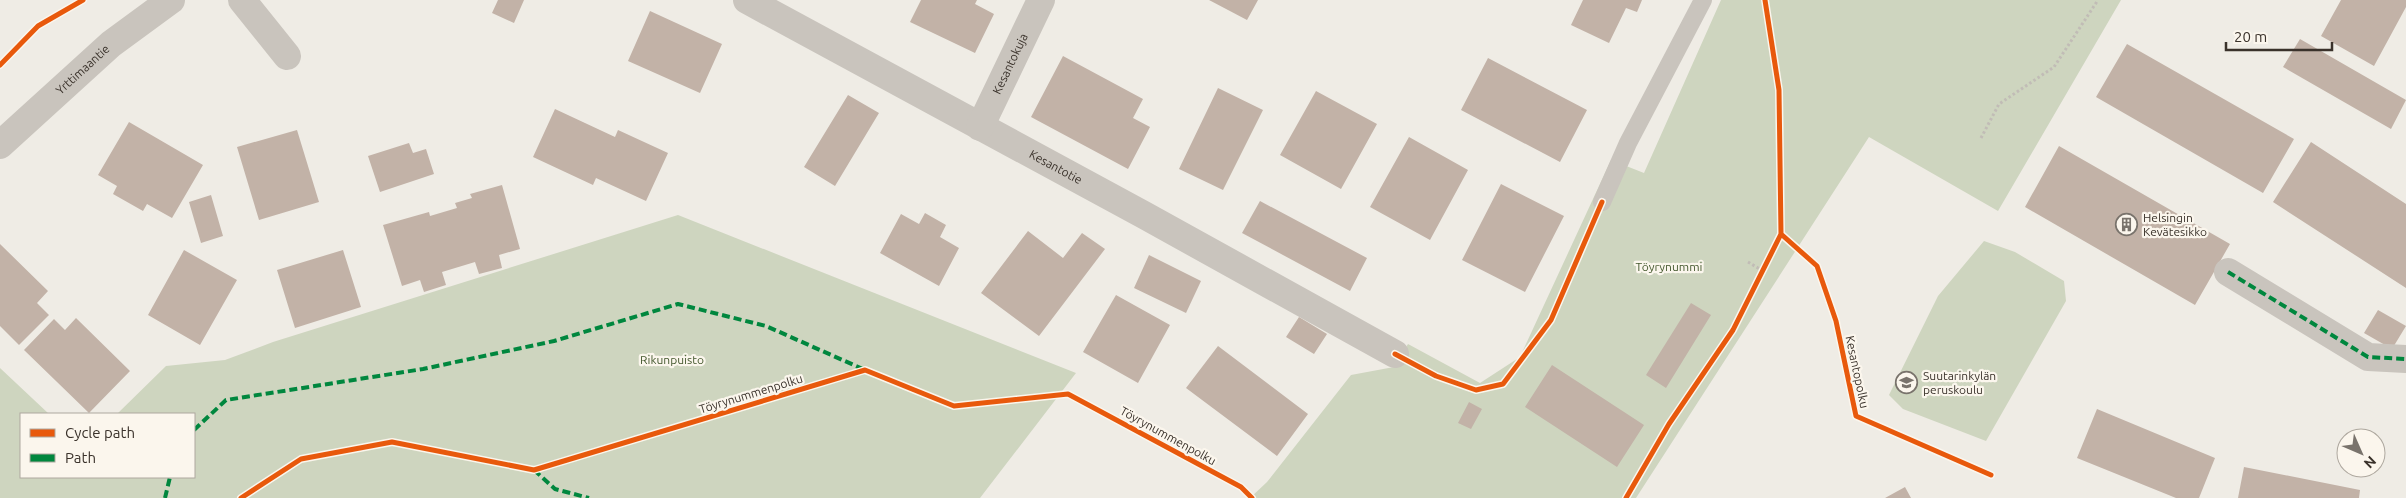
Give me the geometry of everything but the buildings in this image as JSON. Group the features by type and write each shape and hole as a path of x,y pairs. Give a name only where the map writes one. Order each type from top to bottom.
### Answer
{"street":[{"name":"Yrttimaantie","path":"0,145 111,44 171,0"},
{"path":"242,0 287,56"},
{"name":"Kesantotie","path":"747,0 786,19 980,127 1144,214 1396,354"},
{"name":"Kesantokuja","path":"980,127 1041,0"},
{"path":"2228,272 2368,357 2406,359"}],"lane":[{"path":"1602,202 1628,143 1703,0"}],"path":[{"path":"1981,138 1999,104 2054,67 2098,0"},
{"path":"1748,262 1763,271"},
{"path":"1758,279 1766,264"}],"green space":[{"name":"Töyrynummi","path":"1721,0 2121,0 1998,211 1869,137 1636,498 1250,498 1267,482 1351,375 1394,367 1408,344 1480,383 1520,357 1611,160 1644,173"},
{"name":"Rikunpuisto","path":"678,215 1076,373 980,498 0,498 0,368 48,413 20,413 20,478 195,478 195,413 118,413 166,366 225,360 273,342"},
{"path":"1984,241 2015,252 2064,281 2066,301 1986,441 1903,409 1889,395 1938,296"}],"marked path":[{"path":"2228,272 2368,357 2406,359"},
{"path":"195,429 226,400 423,369 554,341 678,304 766,326 865,370"},
{"path":"534,470 555,489 589,498"},
{"path":"165,498 170,478"}],"cycle path":[{"path":"0,65 38,26 83,0"},
{"path":"1626,498 1669,424 1733,330 1781,234 1779,90 1765,0"},
{"path":"1395,354 1436,376 1476,390 1503,384 1551,320 1602,202"},
{"name":"Kesantopolku","path":"1781,234 1817,266 1836,321 1856,416 1991,475"},
{"name":"Töyrynummenpolku","path":"241,498 301,459 392,442 534,470 865,370 954,406 1068,394 1241,487 1252,498"}],"place":[{"name":"Helsingin Kevätesikko","path":"2127,225"},
{"name":"Suutarinkylän peruskoulu","path":"1907,383"}]}
